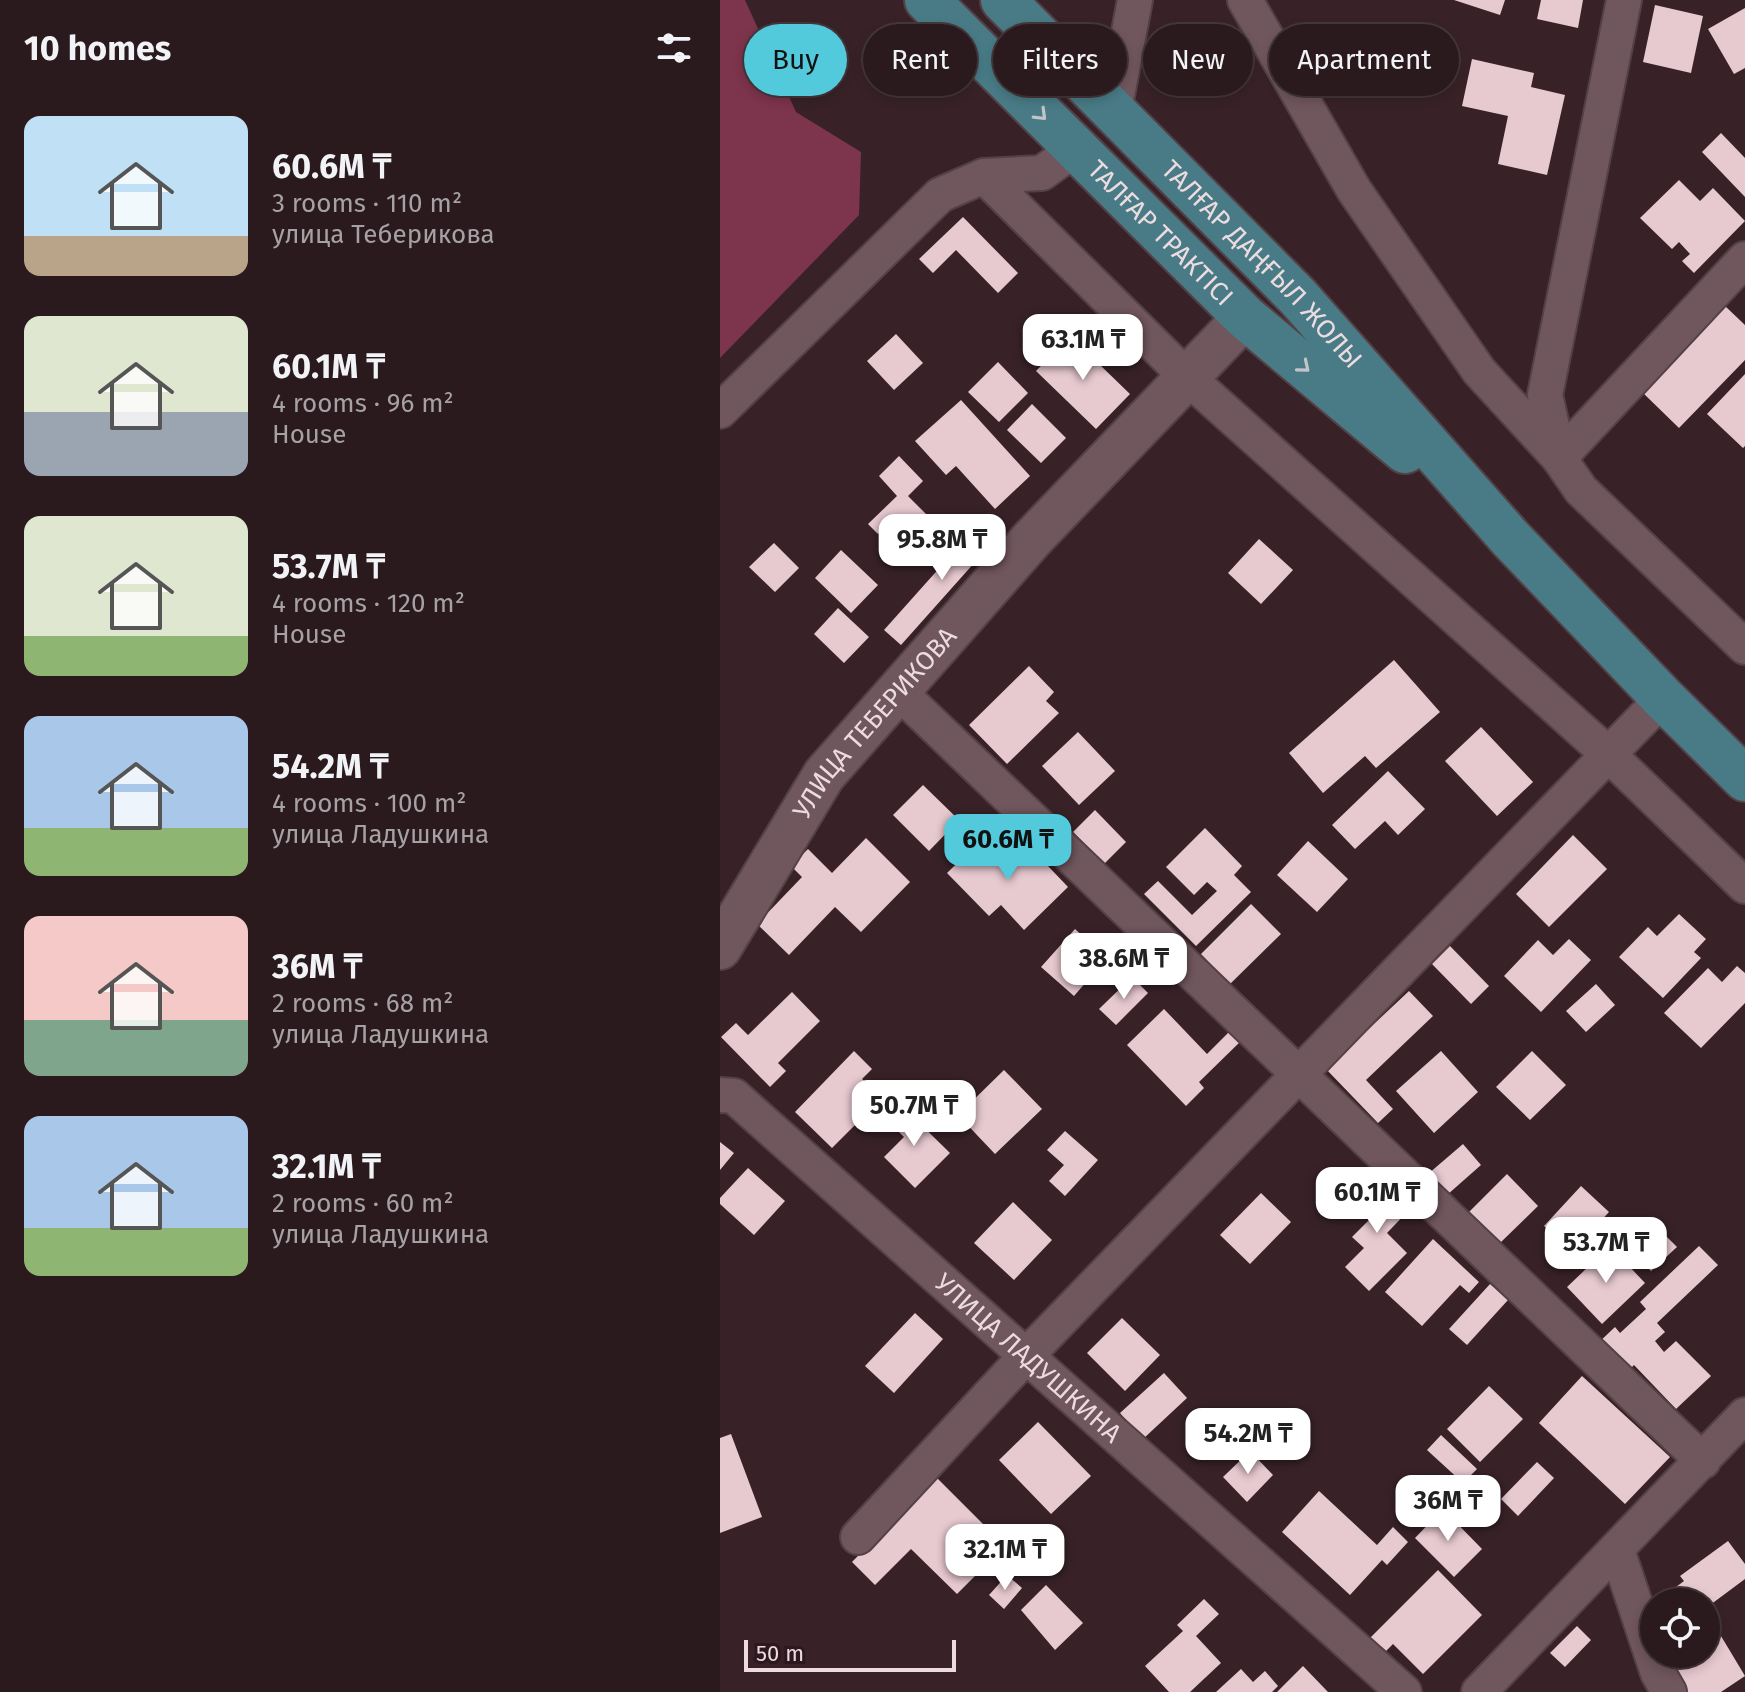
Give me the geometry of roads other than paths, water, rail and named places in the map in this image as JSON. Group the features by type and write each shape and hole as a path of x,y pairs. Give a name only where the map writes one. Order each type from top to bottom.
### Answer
{"main road":[{"path":"927,0 1075,149"},
{"name":"ТАЛҒАР ДАҢҒЫЛ ЖОЛЫ","path":"1003,0 1298,297 1510,538 1745,779"},
{"name":"ТАЛҒАР ТРАКТІСІ","path":"1075,149 1245,317"},
{"name":"ТАЛҒАР ДАҢҒЫЛ ЖОЛЫ","path":"1245,317 1510,538"}],"street":[{"path":"1114,111 1135,0"},
{"path":"1245,0 1354,190 1479,371 1559,458 1581,490 1745,647"},
{"path":"1559,458 1545,395 1624,0"},
{"path":"720,411 940,195 984,176 1042,173 1075,149"},
{"path":"984,176 1187,377 1608,754 1745,886"},
{"path":"1559,458 1745,259"},
{"name":"УЛИЦА ТЕБЕРИКОВА","path":"720,948 824,775 1032,539 1245,317"},
{"path":"898,691 1703,1461"},
{"path":"858,1537 1026,1356 1663,698"},
{"name":"УЛИЦА ЛАДУШКИНА","path":"720,1095 734,1096 1404,1692"},
{"path":"1479,1692 1745,1415"},
{"path":"1617,1550 1658,1673 1669,1692"}]}
